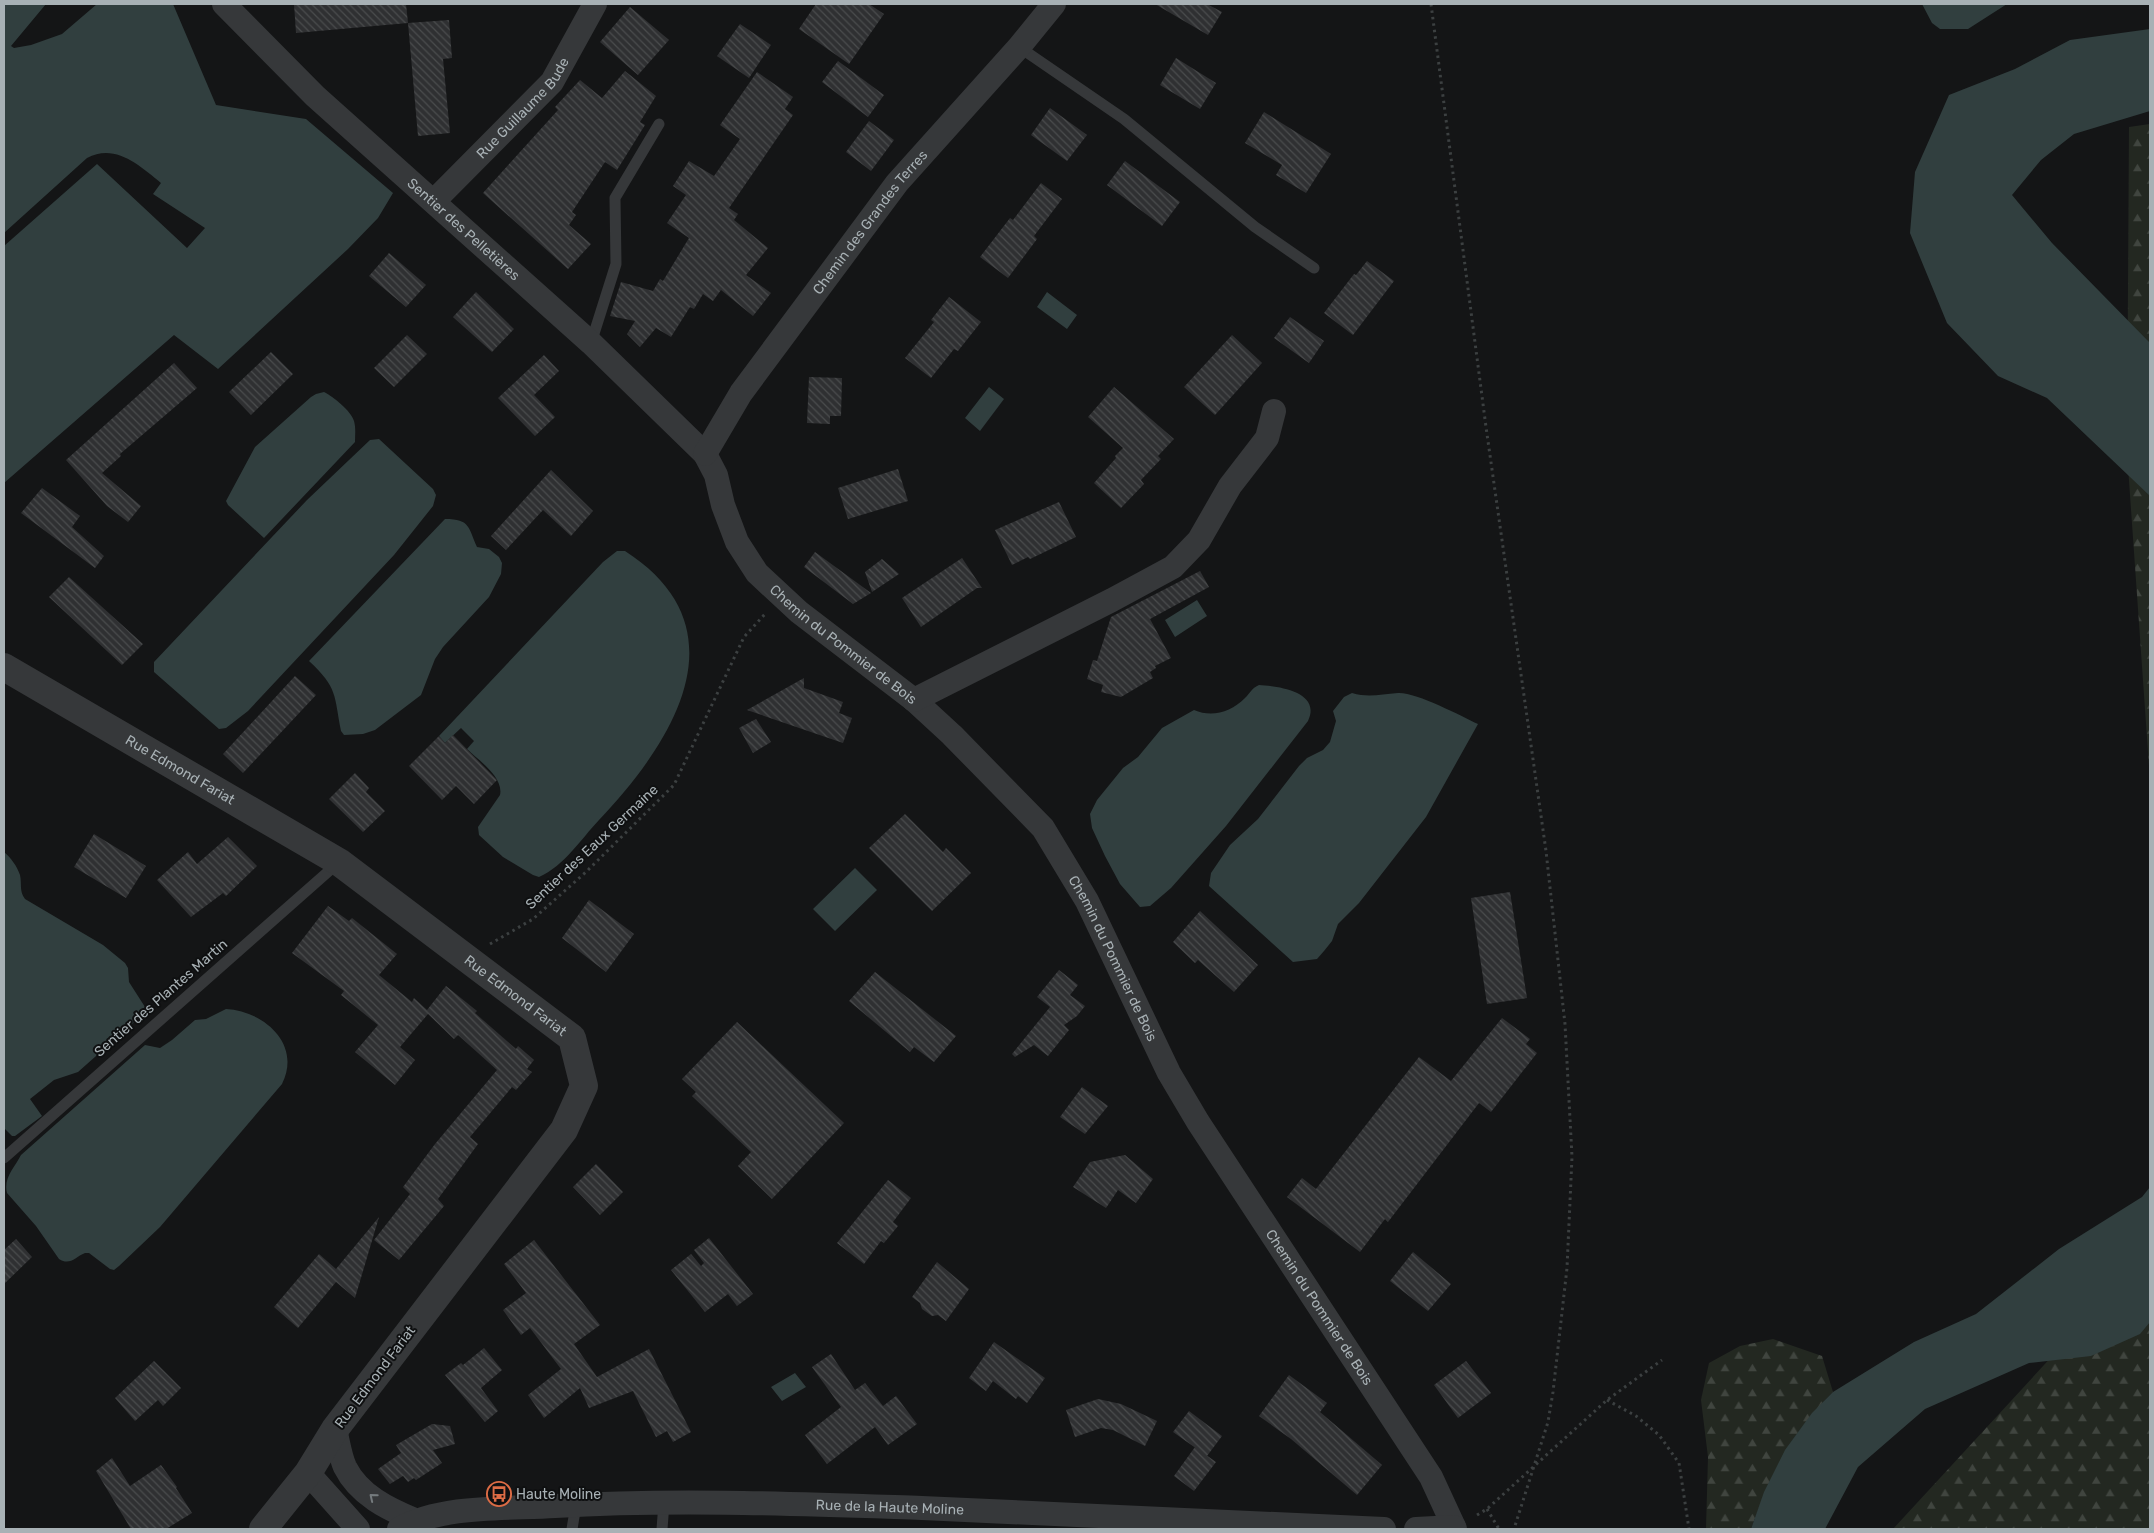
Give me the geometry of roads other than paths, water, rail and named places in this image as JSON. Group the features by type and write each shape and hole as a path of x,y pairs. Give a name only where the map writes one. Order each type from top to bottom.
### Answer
{"street":[{"name":"Sentier des Pelletières","path":"224,4 315,96 591,343 705,454"},
{"name":"Rue Guillaume Bude","path":"434,201 552,82 595,4"},
{"name":"Chemin des Grandes Terres","path":"705,454 741,393 897,183 1019,47 1054,4"},
{"path":"914,700 1112,600 1172,567 1199,540 1230,486 1267,438 1274,411"},
{"name":"Chemin du Pommier de Bois","path":"705,454 716,475 723,506 737,542 757,573 780,596 914,700 952,735 1043,828 1088,901 1169,1072 1198,1122 1431,1477 1455,1528"},
{"name":"Rue Edmond Fariat","path":"4,667 339,862 572,1038 584,1086 564,1130 335,1429 308,1473 263,1529"},
{"path":"335,1429 345,1466 360,1487 407,1525"},
{"path":"308,1473 358,1529"},
{"name":"Rue de la Haute Moline","path":"407,1525 452,1512 576,1505 765,1502 1105,1515 1384,1529"},
{"path":"1416,1529 1455,1528"}],"lane":[{"path":"1019,47 1124,119 1255,227 1314,268"},
{"path":"591,343 616,264 615,198 659,124"},
{"name":"Sentier des Plantes Martin","path":"4,1158 339,862"},
{"path":"662,1529 664,1503"},
{"path":"572,1529 576,1505"}],"place":[{"name":"Haute Moline","path":"499,1494"}]}
